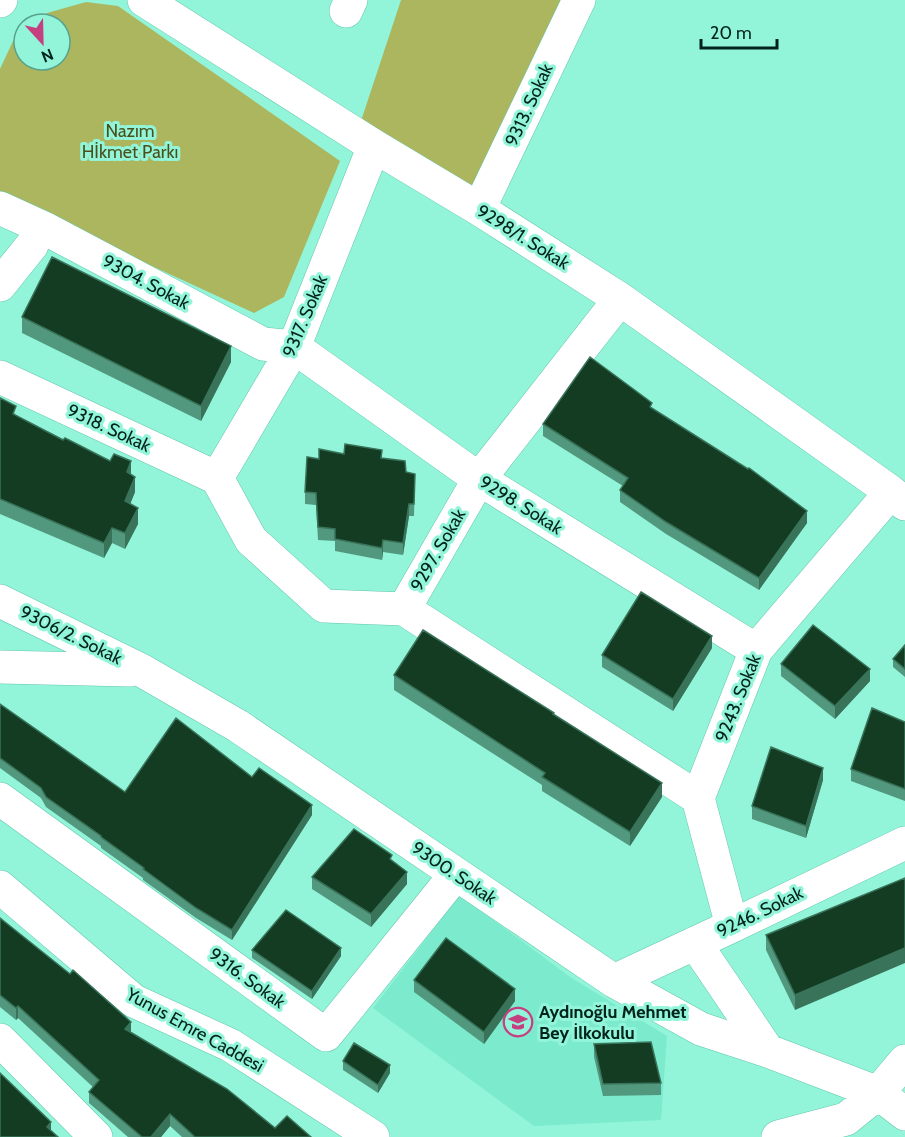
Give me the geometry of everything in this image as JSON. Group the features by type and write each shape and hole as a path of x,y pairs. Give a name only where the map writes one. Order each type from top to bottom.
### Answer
{"street":[{"name":"9298/1. Sokak","path":"144,0 620,298 898,498"},
{"name":"9313. Sokak","path":"479,209 579,0"},
{"name":"9317. Sokak","path":"217,478 294,347 374,146"},
{"name":"9304. Sokak","path":"0,208 46,228 263,344 294,347"},
{"path":"0,285 32,245"},
{"name":"9297. Sokak","path":"620,298 479,479 404,609 698,798"},
{"name":"9298. Sokak","path":"294,347 479,479 756,650"},
{"name":"9318. Sokak","path":"0,378 217,478"},
{"path":"217,478 251,540 324,606 404,609"},
{"name":"9243. Sokak","path":"698,798 756,650 898,498"},
{"name":"9306/2. Sokak","path":"0,601 141,670"},
{"name":"9300. Sokak","path":"0,667 141,670 238,726 614,981 701,1029 768,1051 878,1093 905,1114"},
{"path":"698,798 732,926"},
{"name":"9316. Sokak","path":"0,799 326,1035 456,874"},
{"name":"9246. Sokak","path":"614,981 905,843"},
{"name":"Yunus Emre Caddesi","path":"0,887 134,1001 230,1045 373,1137"},
{"path":"695,943 768,1051"},
{"path":"0,1040 96,1137"},
{"path":"778,1137 855,1128 878,1093 905,1061"}],"shaded area":[{"name":"Aydınoğlu Mehmet Bey İlkokulu","path":"460,895 570,977 667,1036 661,1120 534,1126 373,1008"}],"green space":[{"path":"401,0 561,0 472,187 361,121"},
{"name":"Nazım Hİkmet Parkı","path":"86,2 118,6 340,161 284,297 254,313 0,196 0,69 12,43 12,72 72,72 72,12 51,12"}],"building":[{"path":"52,257 231,346 201,406 22,317"},
{"path":"590,357 652,403 650,407 749,468 807,511 759,578 666,522 620,490 628,478 543,424"},
{"path":"0,398 16,406 13,414 63,440 65,438 110,461 114,454 131,461 127,472 135,477 125,501 138,508 125,533 112,528 104,543 0,499"},
{"path":"345,444 382,450 381,458 405,461 406,472 415,474 414,504 409,504 403,543 383,540 382,548 335,539 335,529 318,527 316,493 305,492 307,457 319,459 319,449 344,454"},
{"path":"641,592 712,636 673,699 602,655"},
{"path":"813,625 870,669 835,706 781,664"},
{"path":"423,630 662,783 630,832 542,777 545,773 394,675"},
{"path":"905,645 905,669 893,659"},
{"path":"0,704 125,792 176,718 252,777 259,768 312,805 232,930 196,908 143,869 46,797 41,788 0,758"},
{"path":"872,708 905,722 905,789 851,769"},
{"path":"771,747 823,768 806,826 752,806"},
{"path":"354,829 392,855 390,859 407,872 371,914 312,877"},
{"path":"905,878 905,948 795,995 766,935"},
{"path":"286,910 341,948 312,991 252,950"},
{"path":"0,918 70,974 73,970 131,1022 125,1029 227,1089 275,1128 287,1116 311,1137 195,1137 170,1114 151,1137 142,1137 89,1092 99,1080 18,1006 16,1008 0,995"},
{"name":"Aydınoğlu Mehmet Bey İlkokulu","path":"446,938 515,989 484,1032 414,980"},
{"path":"651,1042 661,1083 603,1084 594,1044"},
{"path":"354,1043 390,1065 378,1085 343,1061"},
{"path":"0,1073 51,1122 47,1127 58,1137 0,1137"}],"place":[{"name":"Aydınoğlu Mehmet Bey İlkokulu","path":"518,1022"}]}
